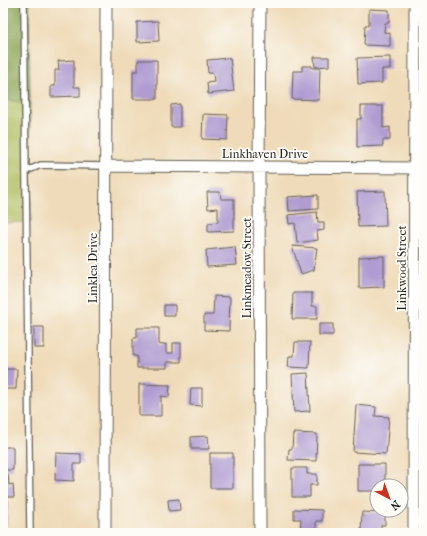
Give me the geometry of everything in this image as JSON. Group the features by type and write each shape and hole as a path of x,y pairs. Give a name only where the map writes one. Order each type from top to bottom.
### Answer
{"street":[{"name":"Linklea Drive","path":"105,533 106,3"},
{"name":"Linkmeadow Street","path":"260,3 260,533"},
{"name":"Linkwood Street","path":"414,533 419,168 415,3"},
{"name":"Linkhaven Drive","path":"106,166 419,168"}],"lane":[{"path":"24,3 30,533"},
{"path":"26,171 41,165 106,166"}],"green space":[{"path":"3,3 29,3 30,104 3,99"},
{"path":"3,99 30,104 31,222 3,223"}],"building":[{"path":"369,9 389,10 389,23 385,23 384,32 390,33 390,46 364,45 365,25 369,25"},
{"path":"158,21 159,41 137,42 137,22"},
{"path":"314,57 329,57 329,66 315,67"},
{"path":"390,57 390,69 382,69 382,83 358,84 357,58"},
{"path":"230,58 234,91 208,94 207,83 214,82 213,73 208,73 207,60"},
{"path":"74,60 74,87 80,87 80,96 51,97 51,86 55,86 55,70 59,70 58,61"},
{"path":"138,60 157,60 157,99 133,99 133,71 138,71"},
{"path":"302,66 320,68 319,100 292,99 293,71 302,71"},
{"path":"180,104 180,127 171,127 171,105"},
{"path":"361,106 383,106 383,128 390,127 390,140 383,140 383,146 357,147 357,119 361,119"},
{"path":"203,114 228,115 227,140 202,139"},
{"path":"385,191 386,226 358,227 357,192"},
{"path":"207,192 220,192 221,199 234,199 234,231 208,232 208,223 218,222 218,208 208,209"},
{"path":"318,195 318,209 289,211 288,197"},
{"path":"317,212 318,222 324,222 324,230 317,231 318,240 297,243 295,223 289,224 288,215"},
{"path":"292,246 317,248 314,270 301,274"},
{"path":"235,247 237,265 207,267 206,250"},
{"path":"384,256 384,287 359,288 359,257"},
{"path":"293,293 312,293 312,306 317,306 317,319 292,319"},
{"path":"214,296 230,297 229,331 204,330 204,315 213,315"},
{"path":"164,305 175,305 175,316 164,316"},
{"path":"319,324 333,324 333,335 319,335"},
{"path":"34,327 44,327 44,348 34,348"},
{"path":"137,328 159,328 159,345 166,344 166,353 173,353 173,343 181,343 181,362 167,362 167,368 137,368 137,356 133,356 133,338 137,338"},
{"path":"295,342 310,342 309,368 288,367 289,356 294,356"},
{"path":"3,369 17,369 16,389 3,389"},
{"path":"308,373 310,411 294,412 292,374"},
{"path":"139,384 170,385 169,397 161,396 161,416 139,416"},
{"path":"191,388 202,388 202,406 190,405"},
{"path":"356,405 376,407 375,416 389,417 386,454 353,452"},
{"path":"293,433 317,434 316,461 288,460 289,449 292,449"},
{"path":"208,436 209,449 191,449 191,437"},
{"path":"3,447 13,447 13,470 3,470"},
{"path":"56,453 81,454 81,464 74,464 74,481 55,480"},
{"path":"210,453 233,453 233,488 210,488"},
{"path":"358,464 385,464 385,478 369,478 369,491 358,491"},
{"path":"292,468 307,468 307,474 317,474 317,485 310,485 310,497 292,497"},
{"path":"3,474 8,474 9,485 13,484 14,497 3,497"},
{"path":"179,499 180,510 169,511 168,500"},
{"path":"3,501 8,501 7,525 3,525"},
{"path":"294,509 322,510 322,521 316,521 316,533 300,533 301,519 294,519"},
{"path":"362,512 369,512 369,518 385,518 385,525 381,525 381,533 361,533"}]}
